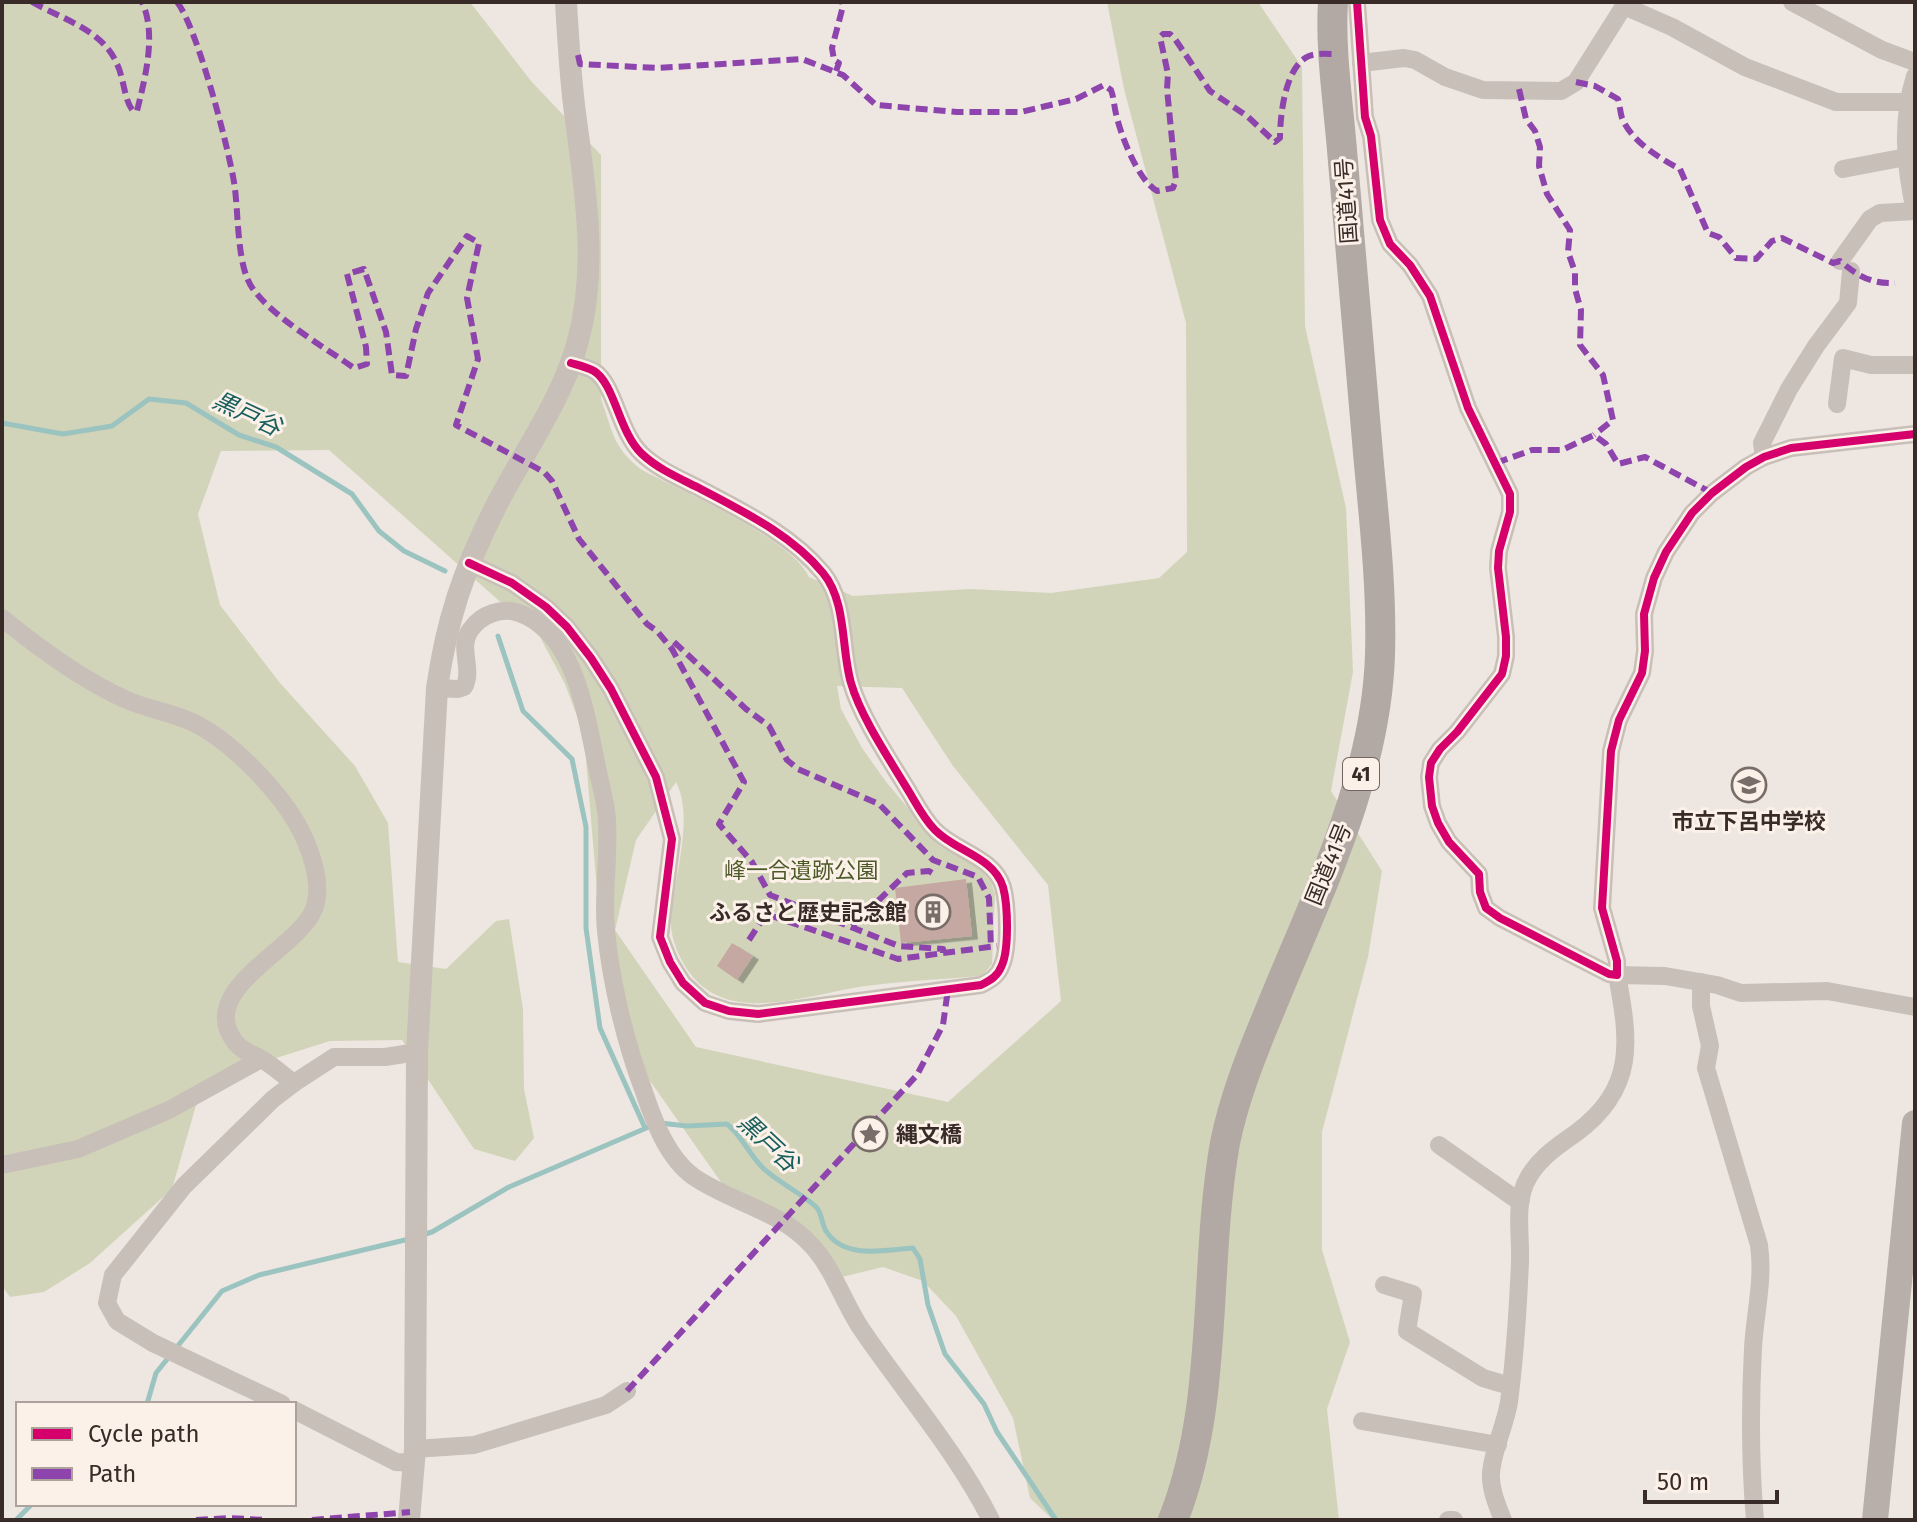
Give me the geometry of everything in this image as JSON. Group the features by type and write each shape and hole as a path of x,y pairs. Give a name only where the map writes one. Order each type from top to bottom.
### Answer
{"highway":[{"name":"国道41号","path":"1173,1520 1185,1489 1199,1416 1214,1229 1226,1140 1250,1059 1345,825 1360,780 1380,659 1380,595 1347,216 1333,2"}],"main road":[{"path":"1875,1520 1915,1123"}],"street":[{"path":"409,1520 415,1456 417,1052 437,688 455,599 494,509 571,363 586,297 589,231 569,56 566,2"},
{"path":"1357,2 1365,117 1371,136 1380,220 1390,244 1410,265 1430,296 1468,408 1510,494 1510,512 1498,559 1506,637 1502,674 1431,763 1432,806 1449,842 1479,874 1480,892 1486,908 1609,974 1665,976 1741,993 1827,991 1915,1007"},
{"path":"1792,2 1814,7 1882,50 1915,62"},
{"path":"1361,63 1404,58 1483,90 1561,91 1576,82 1624,6 1672,27 1745,67 1836,102 1907,102"},
{"path":"1764,457 1762,443 1789,389 1848,303 1846,266 1870,219 1880,213 1915,211 1906,157 1907,102 1915,76"},
{"path":"1843,169 1906,157"},
{"path":"1837,404 1843,358 1871,365 1915,365"},
{"path":"469,563 512,583 546,607 567,627 611,689 656,777 672,839 660,937 683,983 705,1003 729,1011 758,1014 981,985 993,980 1005,955 1002,885 994,871 981,860 936,831 919,810 889,758 851,683 836,598 826,575 794,545 765,525 663,470 641,454 628,438 599,375 571,363"},
{"path":"1503,1520 1495,1499 1491,1474 1508,1405 1520,1260 1519,1211 1524,1186 1532,1170 1549,1152 1587,1124 1621,1082 1627,1029 1617,961 1602,908 1611,751 1619,720 1642,673 1644,614 1654,578 1666,552 1692,513 1712,493 1764,457 1791,448 1915,434"},
{"path":"437,688 464,687 467,673 464,650 470,630 488,615 500,611 520,613 547,631 558,646 579,685 585,707 606,811 606,931 627,1045 657,1127 692,1176 793,1227 815,1249 861,1329 920,1406 991,1520"},
{"path":"2,618 69,667 111,692 191,721 208,731 236,753 283,802 298,825 318,884 316,907 305,926 237,986 229,1000 227,1022 233,1039 245,1052 261,1059 294,1083"},
{"path":"1701,982 1701,1006 1710,1046 1706,1068 1759,1245 1761,1263 1751,1415 1755,1520"},
{"path":"278,1402 130,1331 117,1321 107,1303 113,1275 184,1186 273,1099 294,1083 334,1057 385,1057 417,1052"},
{"path":"2,1165 78,1149 169,1110 261,1059"},
{"path":"1439,1145 1521,1200"},
{"path":"1384,1285 1413,1294 1407,1331 1491,1383 1510,1386"},
{"path":"296,1411 396,1462 474,1445 606,1405 627,1391"},
{"path":"1362,1421 1498,1445"}],"green space":[{"name":"峰一合遺跡公園","path":"2,2 470,2 531,81 601,155 601,399 619,446 642,470 734,517 781,547 809,577 853,596 970,589 1051,593 1159,578 1187,552 1186,323 1124,89 1107,2 1258,2 1302,67 1305,326 1346,508 1353,672 1331,791 1382,871 1368,957 1322,1132 1322,1250 1350,1342 1327,1409 1339,1520 1053,1520 1030,1498 1013,1418 956,1316 923,1281 883,1267 830,1280 806,1247 723,1185 648,1078 611,1003 598,903 584,735 565,684 540,637 329,450 221,451 198,514 220,605 280,683 355,766 388,823 398,962 446,969 496,921 509,919 523,1009 524,1089 534,1138 515,1161 474,1149 402,1040 330,1041 203,1081 172,1189 90,1263 44,1292 10,1297 2,1286","holes":["837,686 902,688 953,766 1048,885 1061,1001 948,1102 696,1047 615,930 636,840 676,782 684,813 672,933 685,966 706,989 726,999 772,1003 866,986 982,976 992,964 995,894 991,882 978,867 941,847 887,783 862,748 841,709"]}],"building":[{"name":"ふるさと歴史記念館","path":"966,879 972,936 901,943 895,888"},
{"path":"732,943 753,956 737,980 717,966"}],"waterway":[{"name":"黒戸谷","path":"2,423 63,434 112,426 149,399 186,403 239,435 276,447 352,494 379,531 404,551 445,571"},
{"name":"黒戸谷","path":"498,636 523,711 572,759 586,827 586,928 600,1028 645,1128"},
{"name":"黒戸谷","path":"660,1123 687,1126 727,1124 762,1167 817,1208 826,1231 843,1246 866,1251 913,1248 920,1259 928,1305 945,1354 984,1404 997,1432 1056,1520"},
{"path":"422,1235 509,1187 651,1126"},
{"path":"148,1402 156,1373 222,1291 259,1275 409,1239"},
{"path":"16,1520 30,1506"}],"marked path":[{"path":"32,2 102,42 117,64 133,111 137,111 148,56 149,28 142,2"},
{"path":"177,2 194,36 219,116 234,182 244,267 253,289 286,321 354,368 367,364 366,347 347,274 364,269 386,332 392,375 406,376 428,293 467,236 479,243 467,298 478,359 456,425 544,472 552,481 579,539 647,624 672,649 744,782 719,824 752,862 770,895 899,946 943,949 943,953"},
{"path":"836,71 839,63 834,60 832,48 842,2"},
{"path":"578,55 580,64 658,68 802,59 843,75 876,105 957,112 1021,112 1076,99 1104,85 1111,90 1118,123 1131,157 1143,177 1157,191 1173,188 1176,180 1168,74 1160,37 1163,34 1170,34 1175,39 1210,91 1247,116 1275,142 1280,138 1283,105 1294,70 1309,56 1335,54"},
{"path":"1576,82 1595,86 1618,99 1626,126 1655,154 1680,169 1708,233 1719,237 1736,258 1756,259 1772,241 1782,238 1833,263 1840,261 1865,278 1895,283"},
{"path":"1519,89 1526,119 1535,131 1540,147 1539,166 1547,194 1570,230 1568,252 1575,272 1575,289 1581,310 1580,345 1603,375 1613,420 1594,435"},
{"path":"1496,463 1532,450 1562,450 1594,435 1606,444 1618,464 1645,457 1712,493"},
{"path":"674,642 746,709 769,726 787,760 798,769 879,804 933,860 978,877 989,898 991,947"},
{"path":"852,926 907,873 929,871 934,874"},
{"path":"749,940 766,914 898,959 997,946"},
{"path":"627,1391 917,1075 943,1025 948,989"},
{"path":"312,1520 410,1512"},
{"path":"196,1520 265,1520"}],"cycle path":[{"path":"1357,2 1365,117 1371,136 1380,220 1390,244 1410,265 1430,296 1468,408 1510,494 1510,512 1499,551 1498,568 1506,637 1502,674 1440,749 1431,763 1429,777 1432,806 1438,823 1449,842 1479,874 1480,892 1486,908 1609,974 1617,975 1617,961 1602,908 1611,751 1619,720 1642,673 1644,614 1654,578 1666,552 1692,513 1712,493 1764,457 1791,448 1915,434"},
{"path":"469,563 512,583 546,607 567,627 611,689 656,777 672,839 660,937 683,983 705,1003 729,1011 758,1014 981,985 998,972 1007,938 1003,887 983,861 943,837 931,826 878,740 851,683 840,612 831,585 823,573 796,546 765,524 648,459 634,445 601,377 571,363"}],"place":[{"name":"市立下呂中学校","path":"1749,785"},
{"name":"ふるさと歴史記念館","path":"933,912"},
{"name":"縄文橋","path":"870,1134"}]}
